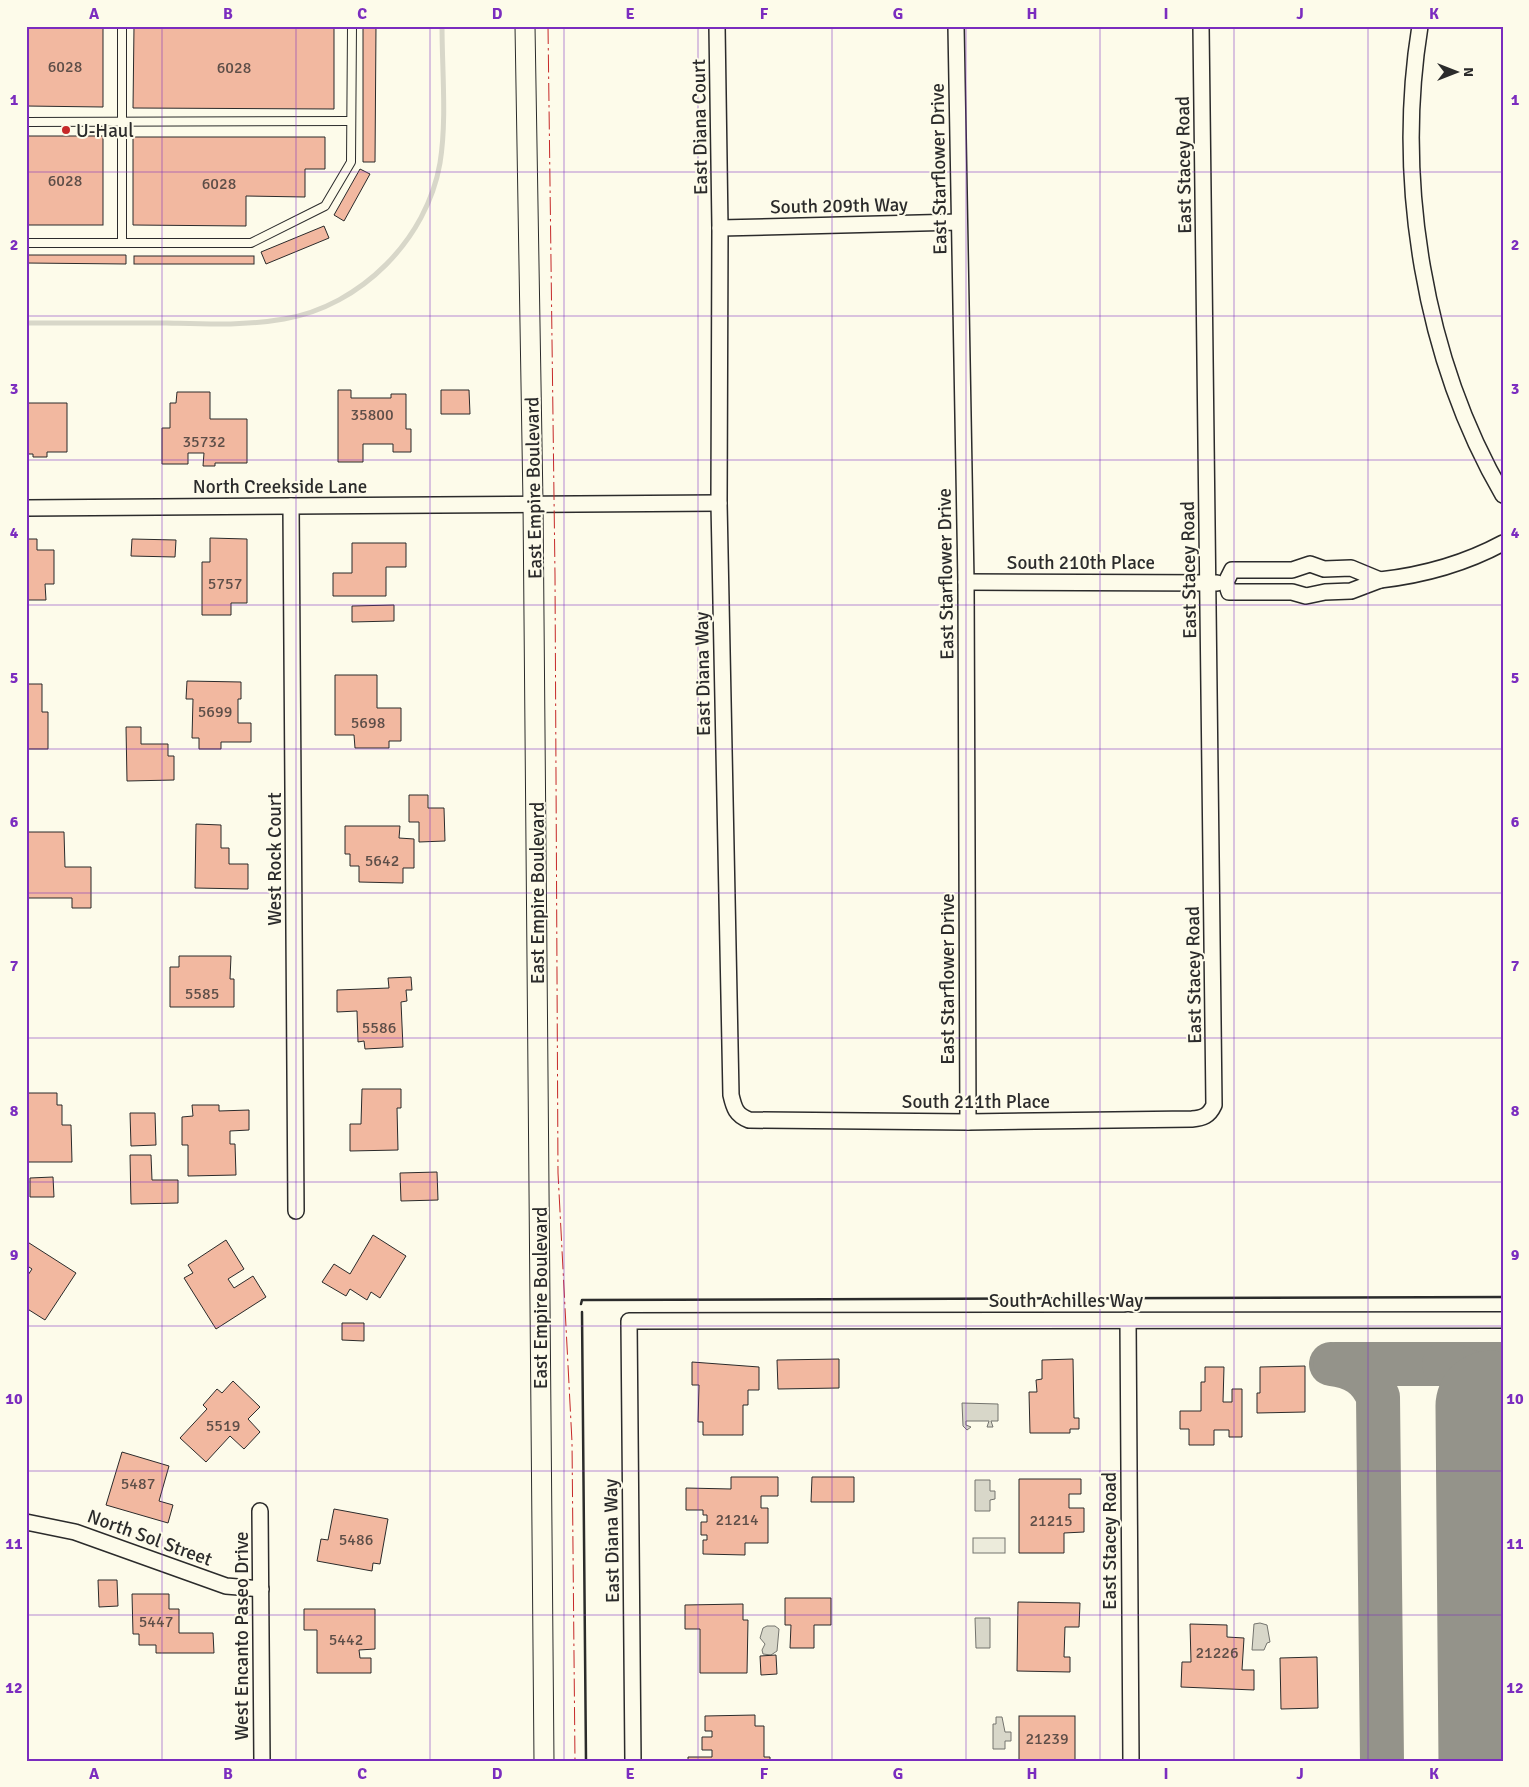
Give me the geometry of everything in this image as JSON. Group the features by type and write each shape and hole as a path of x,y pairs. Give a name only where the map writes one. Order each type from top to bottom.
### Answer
{"street":[{"name":"East Empire Boulevard","path":"525,26 534,503 544,1761"},
{"name":"East Diana Court","path":"717,26 720,228"},
{"name":"East Starflower Drive","path":"956,26 966,582 968,1122"},
{"name":"East Stacey Road","path":"1201,26 1214,1095 1211,1112"},
{"path":"1420,26 1414,64 1410,130 1413,200 1424,284 1461,408 1488,469 1503,495"},
{"name":"South 209th Way","path":"720,228 959,222"},
{"name":"East Diana Way","path":"720,228 719,503 731,1095 734,1108 740,1117"},
{"path":"534,503 719,503"},
{"name":"North Creekside Lane","path":"26,508 534,503"},
{"name":"West Rock Court","path":"291,506 296,1211"},
{"name":"South 210th Place","path":"966,582 1209,582 1226,583 1228,592 1292,592 1306,596 1325,592 1351,591 1380,580 1436,571 1461,563 1503,543"},
{"path":"1226,583 1232,570 1292,570 1310,564 1324,569 1351,568 1380,580"},
{"path":"1292,570 1292,592"},
{"name":"South 211th Place","path":"740,1117 749,1120 968,1122 1192,1119 1203,1118 1211,1112"},
{"name":"East Stacey Road","path":"1128,1320 1131,1761"},
{"name":"South Achilles Way","path":"629,1321 1503,1320"},
{"name":"East Diana Way","path":"629,1321 633,1761"},
{"name":"West Encanto Paseo Drive","path":"260,1511 262,1761"},
{"name":"North Sol Street","path":"26,1522 75,1532 226,1586 261,1589"}],"lane":[{"path":"122,26 122,243"},
{"path":"26,243 251,243 325,206 351,162 352,26"},
{"path":"26,122 351,121"}],"shaded area":[{"path":"962,1403 998,1404 998,1421 991,1421 993,1427 987,1427 989,1421 966,1421 966,1425 971,1427 967,1430 963,1426"},
{"path":"975,1480 990,1480 990,1491 995,1491 995,1499 990,1500 990,1511 975,1511"},
{"path":"973,1538 1005,1538 1005,1553 973,1553"},
{"path":"975,1618 990,1618 990,1648 976,1648"},
{"path":"1254,1624 1267,1625 1270,1642 1267,1643 1264,1650 1252,1650"},
{"path":"775,1626 779,1629 777,1651 771,1655 763,1654 762,1650 765,1644 760,1638 763,1628"},
{"path":"996,1717 1002,1717 1005,1732 1011,1732 1011,1741 1005,1741 1005,1749 993,1749 993,1724 996,1724"}],"building":[{"path":"26,26 103,26 103,107 26,106"},
{"path":"134,26 334,26 334,109 133,108"},
{"path":"363,26 376,26 375,162 363,162"},
{"path":"26,136 103,136 103,225 26,225"},
{"path":"133,137 325,137 325,169 305,169 305,197 246,196 246,226 133,225"},
{"path":"360,169 370,174 344,221 334,215"},
{"path":"324,226 329,238 266,264 261,252"},
{"path":"26,255 126,255 126,264 26,263"},
{"path":"134,256 254,256 254,264 134,264"},
{"path":"338,390 351,390 351,398 391,398 391,394 406,394 406,429 411,429 411,452 393,452 393,444 363,444 363,462 338,462"},
{"path":"441,390 469,390 470,414 441,414"},
{"path":"177,392 210,392 210,419 247,419 247,463 215,463 215,466 203,466 204,453 188,453 188,464 162,464 162,428 170,428 170,403 176,403"},
{"path":"26,403 67,403 67,452 47,452 47,457 33,457 33,454 26,454"},
{"path":"210,538 247,539 247,603 231,603 231,615 202,615 202,562 210,562"},
{"path":"26,539 37,539 37,550 54,550 54,584 45,584 46,600 26,600"},
{"path":"132,539 176,540 175,557 131,556"},
{"path":"352,543 406,543 406,567 386,567 386,596 333,596 333,573 352,573"},
{"path":"394,605 394,621 352,622 352,606"},
{"path":"335,675 377,675 377,708 401,708 401,741 389,741 389,748 355,748 354,735 335,735"},
{"path":"187,681 241,682 241,699 238,699 238,723 251,723 251,742 221,742 221,749 199,749 199,738 192,738 193,699 186,699"},
{"path":"26,684 42,684 42,712 48,712 48,749 26,749"},
{"path":"126,727 141,727 141,744 168,744 168,756 174,756 174,780 127,781"},
{"path":"409,795 428,795 428,808 444,808 445,841 419,842 419,822 409,822"},
{"path":"196,824 221,825 221,848 229,848 229,864 248,864 248,889 195,888"},
{"path":"345,826 400,826 399,838 414,839 414,868 403,868 403,883 359,882 359,866 350,866 350,854 345,854"},
{"path":"26,832 64,832 65,867 91,867 91,908 72,908 72,898 26,898"},
{"path":"179,956 231,956 230,979 234,979 234,1007 170,1007 170,967 179,967"},
{"path":"411,977 412,990 406,990 407,1001 401,1002 403,1047 365,1049 364,1041 358,1042 357,1011 337,1012 337,990 389,988 388,978"},
{"path":"362,1089 401,1089 401,1108 397,1108 398,1150 350,1151 350,1124 361,1124"},
{"path":"26,1093 57,1093 57,1105 62,1105 62,1125 71,1125 72,1162 26,1162"},
{"path":"192,1105 219,1105 219,1111 249,1110 249,1130 230,1131 230,1144 235,1144 236,1175 188,1176 188,1145 182,1145 182,1117 193,1116"},
{"path":"130,1113 155,1113 156,1145 131,1146"},
{"path":"130,1155 151,1155 152,1180 178,1180 178,1203 131,1204"},
{"path":"437,1172 438,1200 401,1201 400,1173"},
{"path":"53,1177 54,1197 30,1197 30,1178"},
{"path":"373,1235 406,1256 380,1298 371,1292 367,1300 350,1289 346,1296 322,1282 334,1264 350,1274"},
{"path":"226,1240 244,1269 228,1279 234,1288 253,1276 266,1297 216,1329 184,1278 193,1273 188,1265"},
{"path":"26,1241 76,1273 45,1320 26,1308 26,1278 32,1269 26,1265"},
{"path":"342,1323 364,1323 364,1341 342,1340"},
{"path":"839,1359 839,1388 778,1389 777,1360"},
{"path":"1073,1359 1074,1418 1079,1418 1079,1429 1070,1429 1070,1433 1030,1433 1029,1392 1037,1392 1036,1380 1042,1379 1042,1360"},
{"path":"692,1362 759,1367 759,1390 748,1390 748,1405 743,1405 743,1435 703,1435 703,1422 698,1422 699,1385 692,1385"},
{"path":"1305,1366 1305,1412 1257,1413 1257,1393 1260,1393 1260,1367"},
{"path":"1205,1367 1224,1367 1223,1402 1232,1402 1232,1389 1242,1389 1242,1437 1229,1437 1229,1430 1214,1430 1214,1445 1189,1445 1189,1429 1180,1429 1180,1411 1201,1411 1201,1382 1205,1382"},
{"path":"233,1381 260,1407 248,1419 260,1432 244,1449 230,1436 206,1462 180,1438 207,1409 203,1405 217,1389 222,1393"},
{"path":"122,1452 169,1466 159,1501 173,1505 168,1523 106,1505"},
{"path":"731,1477 778,1477 778,1496 761,1496 761,1508 768,1508 768,1543 745,1543 745,1555 703,1554 703,1540 707,1540 707,1535 701,1535 701,1522 707,1522 707,1515 703,1515 703,1510 686,1510 686,1488 731,1489"},
{"path":"812,1477 854,1477 854,1502 811,1502"},
{"path":"1019,1479 1081,1479 1081,1494 1069,1494 1069,1508 1084,1508 1084,1532 1064,1533 1064,1553 1019,1553"},
{"path":"334,1509 388,1519 380,1564 373,1563 372,1571 317,1561 321,1539 328,1540"},
{"path":"98,1580 117,1580 118,1606 99,1607"},
{"path":"132,1594 169,1594 169,1609 179,1609 179,1633 213,1633 214,1653 156,1653 156,1645 139,1645 139,1634 133,1634"},
{"path":"785,1598 831,1598 831,1625 814,1625 814,1648 790,1648 791,1625 785,1625"},
{"path":"1018,1602 1080,1603 1079,1627 1065,1627 1064,1657 1070,1657 1070,1672 1017,1671"},
{"path":"743,1604 743,1620 748,1620 747,1673 700,1673 700,1629 685,1629 685,1605"},
{"path":"304,1609 375,1609 375,1649 359,1650 360,1658 371,1658 371,1673 317,1673 317,1630 304,1630"},
{"path":"1190,1624 1227,1625 1227,1637 1244,1638 1242,1670 1254,1670 1254,1690 1181,1687 1182,1662 1191,1662"},
{"path":"776,1655 777,1674 761,1675 760,1656"},
{"path":"1317,1657 1318,1708 1281,1709 1280,1658"},
{"path":"755,1715 755,1726 764,1726 764,1757 770,1757 770,1761 688,1761 688,1757 712,1757 712,1750 702,1750 702,1737 712,1737 712,1731 705,1731 705,1716"},
{"path":"1019,1716 1075,1716 1075,1761 1019,1761"}],"waterway":[{"path":"26,323 255,323 284,319 312,312 339,300 364,284 386,265 405,242 421,218 433,191 440,163 443,130 442,26"}],"taxiway":[{"path":"1331,1364 1347,1367 1360,1373 1370,1383 1378,1397 1382,1761"},
{"path":"1335,1364 1503,1364"},
{"path":"1444,1364 1461,1368 1476,1376 1486,1389 1491,1406"}],"runway":[{"path":"1491,1406 1494,1761"}],"wall":[{"path":"581,1304 582,1300 1503,1297"},
{"path":"582,1312 586,1761"}],"power":[{"path":"548,26 555,575 558,1173 572,1442 575,1761"}],"place":[{"name":"U-Haul","path":"66,130"}]}
